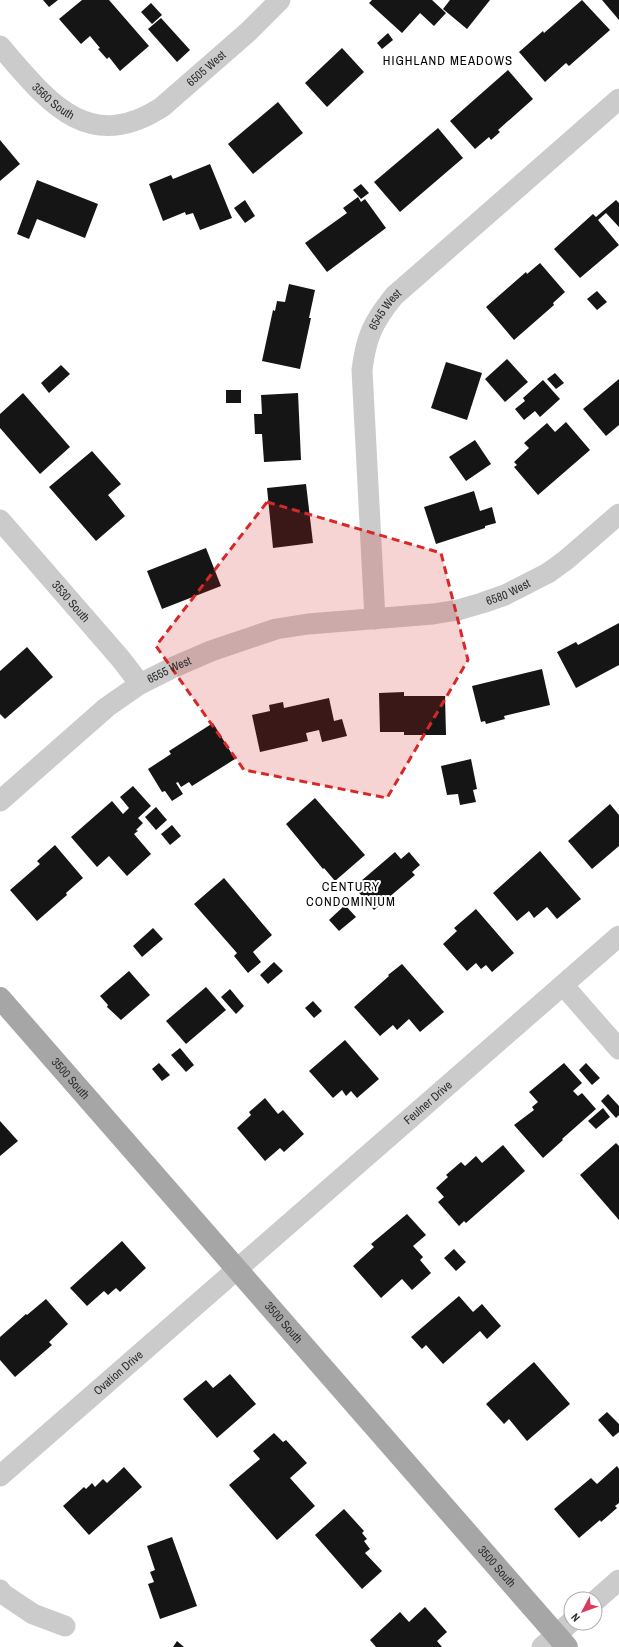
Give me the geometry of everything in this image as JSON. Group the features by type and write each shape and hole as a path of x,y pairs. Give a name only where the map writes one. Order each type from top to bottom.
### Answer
{"main road":[{"name":"3500 South","path":"0,998 559,1638"}],"street":[{"name":"6505 West","path":"124,124 149,115 162,107 248,32 280,0"},
{"name":"3560 South","path":"0,46 39,91 50,102 65,112 79,120 93,124 124,124"},
{"name":"6545 West","path":"375,619 362,370 364,350 371,330 381,312 394,296 619,99"},
{"name":"6580 West","path":"375,619 433,614 458,610 505,594 548,572 566,560 619,514"},
{"name":"3530 South","path":"0,520 120,658 140,684"},
{"name":"6555 West","path":"0,801 103,710 140,684 174,667 211,651 276,629 308,624 375,619"},
{"name":"Feulner Drive","path":"238,1270 619,936"},
{"path":"563,985 619,1049"},
{"name":"Ovation Drive","path":"0,1476 238,1270"},
{"path":"603,1594 619,1580"},
{"path":"0,1590 3,1594 33,1614 65,1626"}],"highlighted area":[{"path":"267,502 441,553 468,660 387,798 244,770 156,646"}],"building":[{"path":"43,0 58,0 49,7"},
{"path":"82,0 109,0 149,46 120,71 109,57 107,59 98,49 100,48 90,36 81,44 59,19"},
{"path":"372,0 432,0 446,13 434,26 420,13 402,33 369,3"},
{"path":"450,0 490,0 467,29 443,9"},
{"path":"582,0 610,30 569,66 566,63 545,82 519,52 543,31 544,33"},
{"path":"602,0 619,0 619,20"},
{"path":"151,3 162,15 152,24 141,12"},
{"path":"161,18 190,50 177,62 148,29"},
{"path":"388,33 393,40 382,49 377,43"},
{"path":"342,48 364,72 327,107 305,83"},
{"path":"508,70 533,99 498,130 500,132 491,140 489,137 475,149 450,121"},
{"path":"278,102 303,133 253,174 228,144"},
{"path":"438,128 463,158 400,212 374,182"},
{"path":"0,140 20,164 0,181"},
{"path":"210,164 232,218 200,230 193,213 186,215 185,212 163,221 149,184 171,175 173,179"},
{"path":"37,180 98,204 85,238 37,219 29,239 17,234"},
{"path":"361,184 369,193 361,199 353,190"},
{"path":"358,197 361,202 365,199 386,228 327,272 305,243 347,213 343,208"},
{"path":"245,200 255,216 245,223 234,208"},
{"path":"616,200 619,203 619,227 606,213 598,220 619,245 580,278 554,249 593,214 596,217"},
{"path":"540,263 565,292 553,303 554,305 514,340 486,307 526,272 527,274"},
{"path":"289,284 315,290 309,318 311,318 300,369 262,361 273,310 275,311 277,301 285,302"},
{"path":"597,291 607,302 597,310 587,299"},
{"path":"507,359 528,382 505,402 485,379"},
{"path":"446,362 482,373 467,420 431,408"},
{"path":"61,365 70,374 49,393 41,383"},
{"path":"555,373 564,383 556,389 547,379"},
{"path":"619,379 619,425 606,436 583,409"},
{"path":"543,380 560,399 540,417 535,411 524,420 515,409 525,401 523,398"},
{"path":"226,390 241,390 241,403 226,403"},
{"path":"23,393 70,447 40,474 0,428 0,414"},
{"path":"298,393 301,460 264,462 262,434 255,434 254,414 262,414 261,395"},
{"path":"566,422 590,450 538,495 514,467 517,465 514,462 529,448 524,443 547,423 555,432"},
{"path":"475,440 491,464 466,481 449,457"},
{"path":"92,451 121,484 108,495 125,516 96,541 49,487"},
{"path":"306,484 313,543 273,548 267,488"},
{"path":"474,491 480,511 492,507 496,523 436,544 424,507"},
{"path":"206,548 221,586 162,609 147,571"},
{"path":"619,623 619,665 576,688 557,652 576,642 578,645"},
{"path":"27,647 53,677 5,719 0,714 0,671"},
{"path":"542,669 550,705 504,716 505,719 486,724 485,721 481,722 472,686"},
{"path":"404,692 404,696 445,696 446,735 404,735 404,732 380,732 379,693"},
{"path":"329,698 334,721 342,719 347,736 322,742 319,730 306,733 308,741 260,752 252,715 270,711 269,705 283,702 284,708"},
{"path":"213,723 235,759 192,786 189,782 181,787 178,782 176,783 183,794 172,801 165,791 162,792 148,769 171,754 169,751"},
{"path":"471,759 477,789 473,790 476,802 460,805 458,794 447,795 441,766"},
{"path":"133,786 151,806 138,818 143,823 134,834 151,854 127,876 109,856 97,867 71,837 112,801 123,814 129,808 120,797"},
{"path":"315,798 365,855 335,881 324,868 323,869 286,824"},
{"path":"610,804 619,815 619,846 592,869 568,841"},
{"path":"156,807 167,820 156,830 145,817"},
{"path":"172,825 181,836 170,845 161,834"},
{"path":"55,845 83,878 66,893 67,895 37,921 10,890 40,864 37,861"},
{"path":"540,851 581,899 557,919 547,907 534,918 529,911 517,921 493,893"},
{"path":"395,852 401,859 409,852 420,865 412,872 415,875 374,910 354,887"},
{"path":"224,878 272,935 253,952 261,962 248,973 234,956 237,953 194,904"},
{"path":"345,905 356,917 339,931 329,920"},
{"path":"476,909 514,953 492,972 486,965 481,969 476,963 467,971 443,944 457,931 454,928"},
{"path":"153,928 163,939 142,957 133,946"},
{"path":"274,962 283,971 268,984 260,975"},
{"path":"402,964 444,1012 420,1032 409,1019 397,1030 393,1025 380,1036 354,1007"},
{"path":"129,971 150,995 121,1020 107,1007 108,1005 100,996"},
{"path":"206,987 226,1010 186,1044 166,1021"},
{"path":"230,989 244,1006 236,1014 221,997"},
{"path":"313,1001 322,1011 314,1018 305,1008"},
{"path":"345,1040 379,1079 357,1098 351,1091 346,1096 342,1090 333,1098 309,1071"},
{"path":"180,1048 194,1065 186,1072 171,1055"},
{"path":"159,1063 170,1075 162,1081 152,1069"},
{"path":"564,1063 582,1083 573,1091 578,1096 582,1093 596,1109 543,1158 514,1125 534,1110 532,1107 538,1102 529,1092"},
{"path":"586,1063 600,1078 592,1085 579,1070"},
{"path":"608,1094 619,1106 619,1115 616,1118 601,1101"},
{"path":"265,1098 278,1114 283,1110 304,1134 284,1152 280,1148 265,1161 237,1128 251,1115 249,1112"},
{"path":"603,1108 610,1117 596,1129 588,1121"},
{"path":"0,1121 18,1141 0,1156"},
{"path":"616,1143 619,1146 619,1220 580,1175"},
{"path":"503,1145 525,1171 466,1223 464,1221 459,1226 438,1202 444,1197 436,1188 448,1177 446,1175 461,1162 465,1166 476,1156 482,1163"},
{"path":"407,1214 426,1235 413,1246 423,1257 420,1260 431,1273 412,1290 402,1279 381,1298 353,1266 374,1247 371,1244"},
{"path":"122,1241 146,1268 120,1292 116,1288 108,1295 104,1291 87,1306 70,1288"},
{"path":"454,1249 466,1262 456,1271 444,1258"},
{"path":"459,1296 473,1312 482,1304 501,1326 487,1339 480,1331 443,1364 426,1345 422,1349 411,1337"},
{"path":"46,1299 68,1324 49,1342 52,1345 15,1377 0,1360 0,1337"},
{"path":"534,1362 570,1404 527,1441 509,1419 504,1424 486,1404"},
{"path":"230,1374 256,1404 217,1438 183,1399 206,1380 213,1388"},
{"path":"607,1412 619,1424 619,1432 613,1437 598,1420"},
{"path":"274,1433 283,1442 286,1440 307,1463 290,1478 315,1506 277,1540 229,1485 260,1459 253,1451"},
{"path":"617,1466 619,1469 619,1503 615,1506 617,1508 579,1538 554,1509 591,1478 597,1484"},
{"path":"124,1467 142,1487 89,1535 63,1506 84,1487 86,1489 92,1483 95,1487 103,1479 107,1483"},
{"path":"344,1509 364,1531 362,1533 367,1539 364,1541 370,1549 365,1553 382,1571 362,1589 315,1535"},
{"path":"172,1537 197,1606 160,1619 148,1584 154,1582 150,1572 155,1570 147,1546"},
{"path":"425,1607 447,1632 437,1641 442,1647 376,1647 370,1640 400,1612 409,1622"},
{"path":"177,1641 184,1647 173,1647"}],"district":[{"name":"HIGHLAND MEADOWS","path":"448,60"},
{"name":"CENTURY CONDOMINIUM","path":"351,894"}]}
